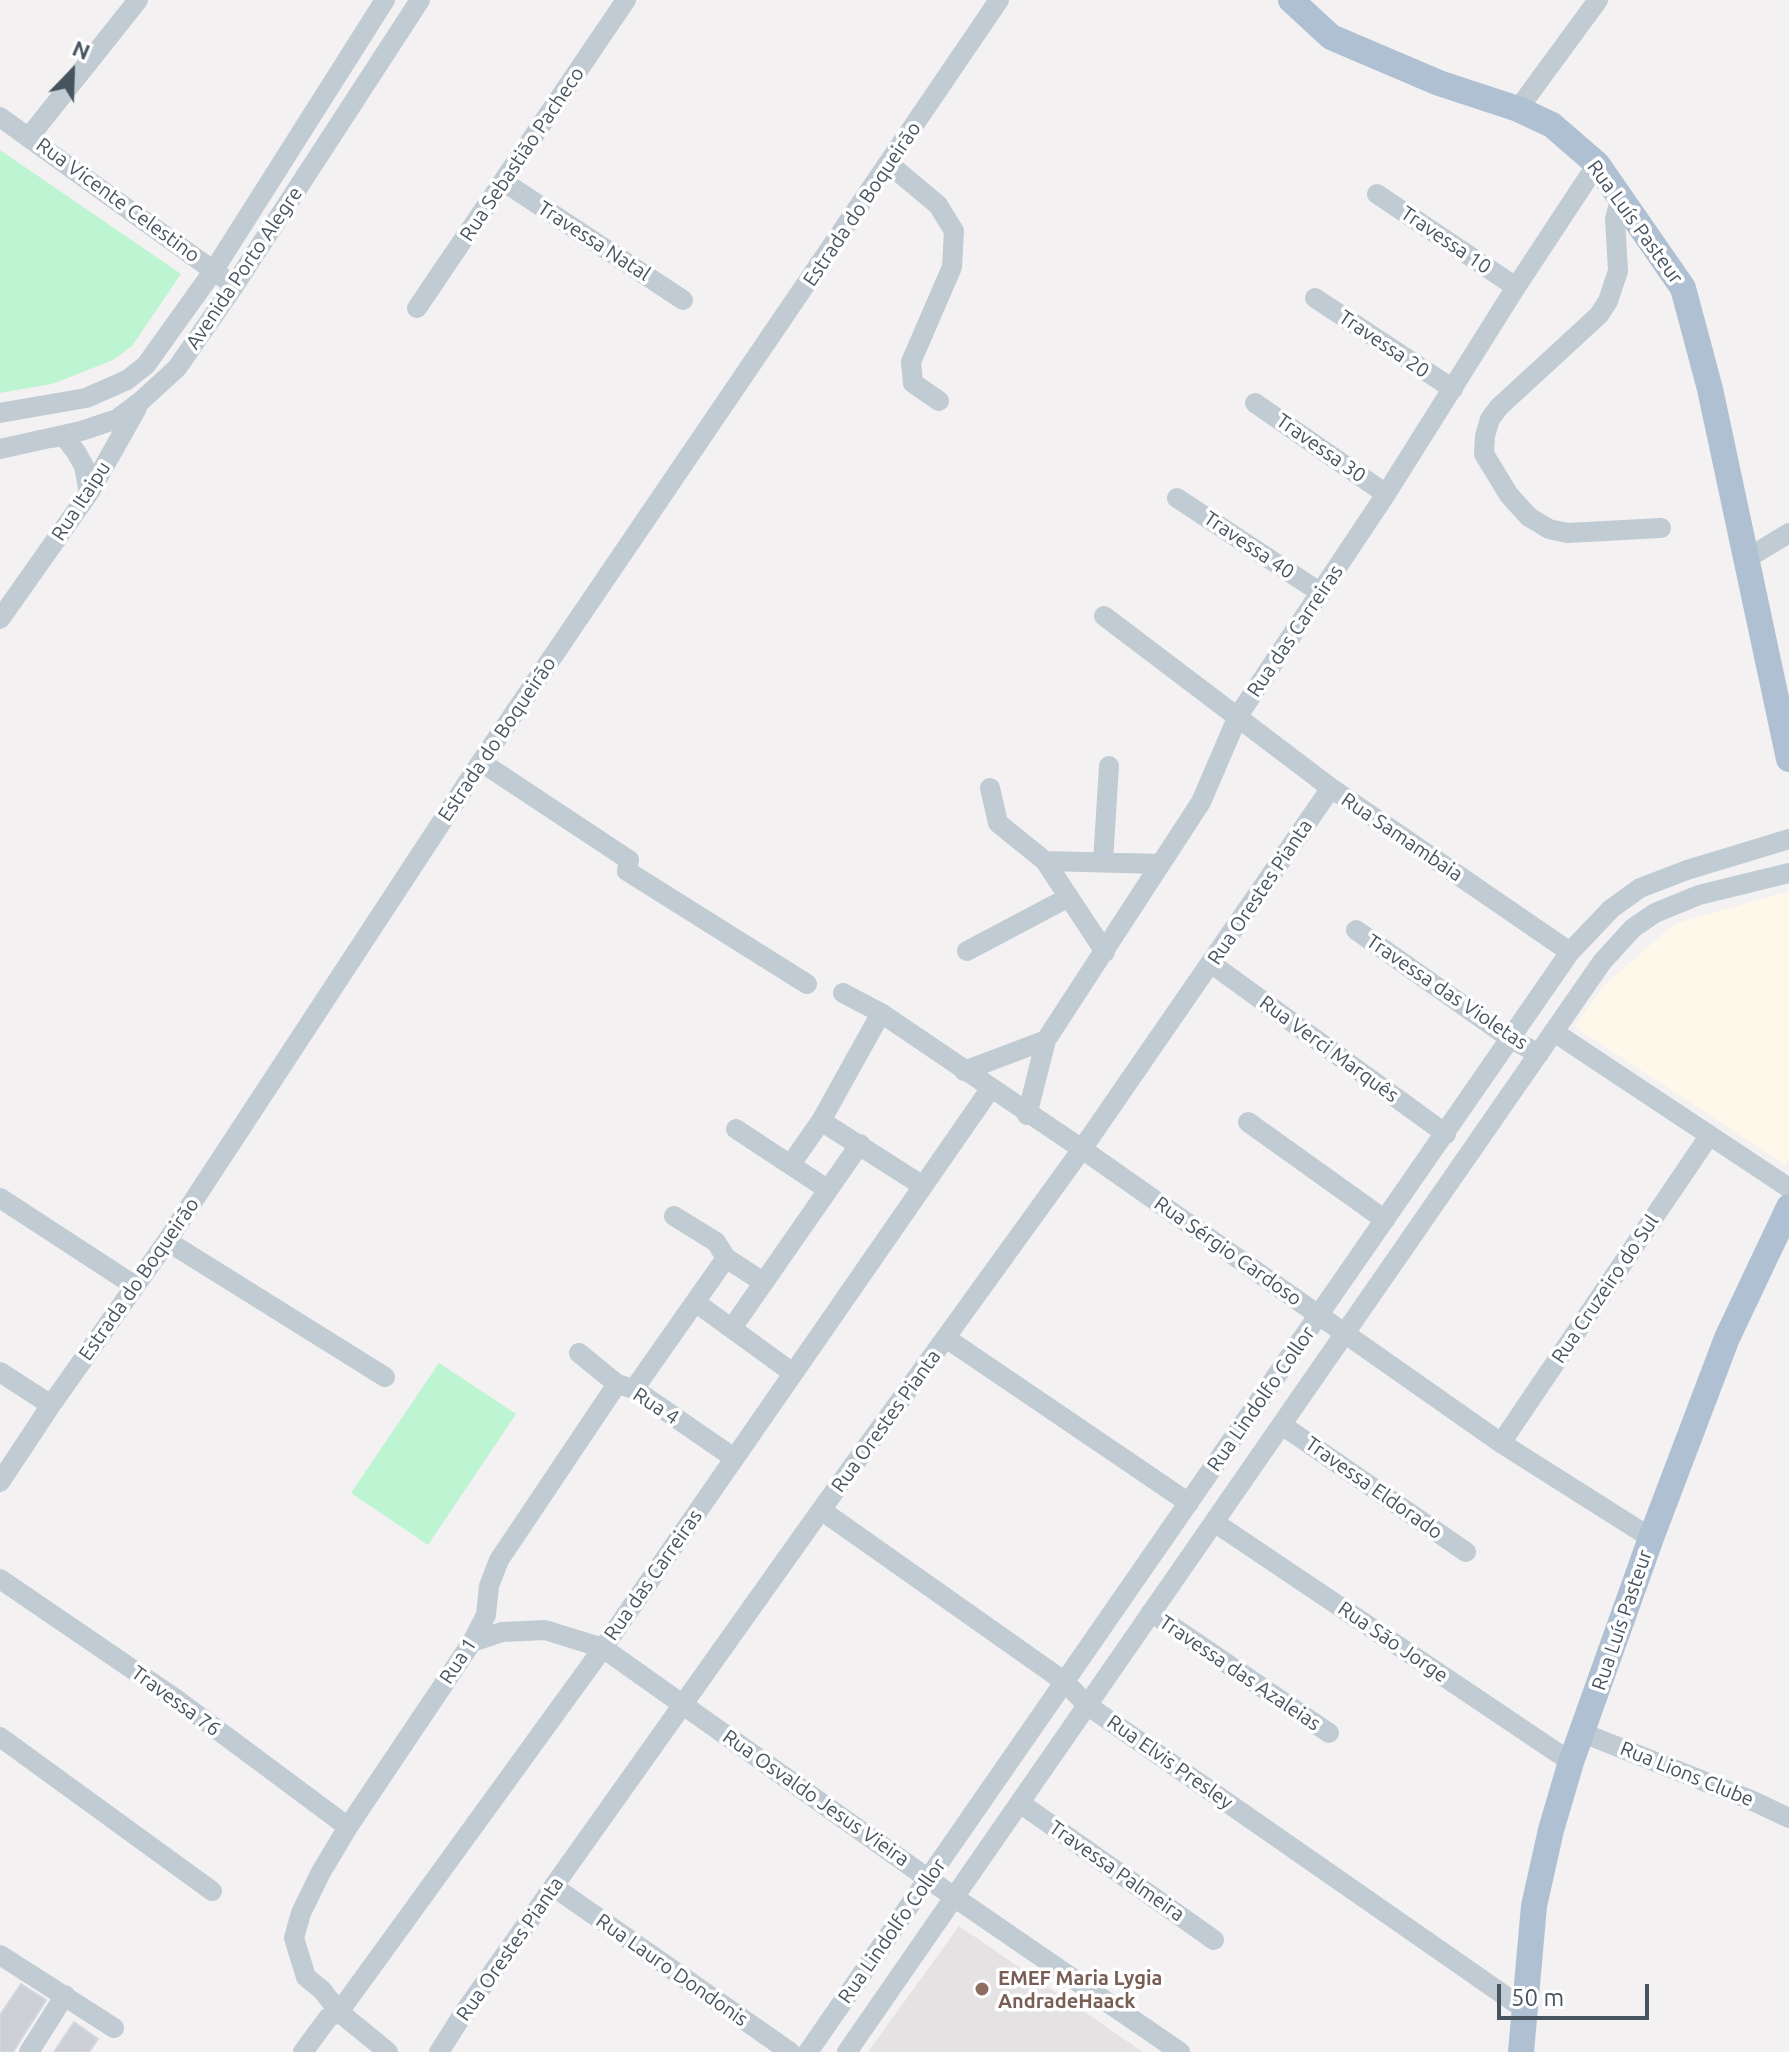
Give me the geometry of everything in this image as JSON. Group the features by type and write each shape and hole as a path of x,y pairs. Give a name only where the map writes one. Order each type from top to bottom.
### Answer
{"main road":[{"name":"Rua Luís Pasteur","path":"1291,0 1331,37 1439,83 1518,109 1552,125 1597,164 1683,288 1710,389 1789,759"},
{"name":"Rua Luís Pasteur","path":"1521,2052 1534,1906 1551,1830 1571,1762 1727,1338 1789,1207"}],"street":[{"path":"29,137 138,0"},
{"name":"Avenida Porto Alegre","path":"0,413 86,398 127,380 146,365 214,270 385,0"},
{"name":"Avenida Porto Alegre","path":"0,449 117,419 177,368 420,0"},
{"name":"Rua Sebastião Pacheco","path":"417,308 626,0"},
{"name":"Estrada do Boqueirão","path":"0,1482 167,1241 481,762 999,0"},
{"path":"1518,109 1598,0"},
{"path":"369,25 392,41"},
{"name":"Rua Vicente Celestino","path":"0,117 234,286"},
{"path":"889,164 938,205 954,231 952,267 911,362 913,383 939,401"},
{"name":"Rua das Carreiras","path":"1027,1115 1046,1040 1201,802 1238,716 1386,494 1597,164"},
{"name":"Travessa Natal","path":"504,182 683,300"},
{"name":"Travessa 10","path":"1377,194 1516,287"},
{"path":"1624,200 1620,200 1615,219 1618,271 1608,301 1599,315 1499,407 1487,428 1484,454 1509,495 1529,517 1549,529 1567,533 1661,528"},
{"name":"Travessa 20","path":"1315,298 1453,389"},
{"path":"127,380 141,401"},
{"name":"Rua Itaipu","path":"0,619 89,493 141,401"},
{"name":"Travessa 30","path":"1255,403 1386,494"},
{"path":"48,439 64,436 84,466 89,493"},
{"name":"Travessa 40","path":"1177,498 1321,593"},
{"path":"1746,559 1789,533"},
{"name":"Rua Samambaia","path":"1104,616 1331,788 1570,952"},
{"path":"481,762 629,860 627,871 807,984"},
{"path":"1103,862 1109,766"},
{"path":"990,788 998,823 1045,861 1105,952"},
{"name":"Rua Orestes Pianta","path":"439,2052 821,1510 1082,1149 1331,788"},
{"name":"Rua Lindolfo Collor","path":"808,2052 1570,952 1611,909 1640,888 1687,870 1789,839"},
{"path":"1045,861 1161,864"},
{"name":"Rua Lindolfo Collor","path":"847,2052 1602,962 1633,928 1655,913 1699,895 1789,873"},
{"path":"967,951 1069,897"},
{"name":"Travessa das Violetas","path":"1356,930 1511,1039 1539,1054"},
{"name":"Rua Verci Marquês","path":"1212,964 1446,1134"},
{"name":"Rua Sérgio Cardoso","path":"843,993 881,1013 1027,1115 1082,1149 1501,1443 1651,1538"},
{"path":"791,1164 821,1121 881,1013"},
{"path":"1554,1032 1789,1188"},
{"path":"964,1071 1046,1040"},
{"name":"Rua das Carreiras","path":"303,2052 328,2018 339,2012 603,1648 991,1088"},
{"path":"821,1121 923,1186"},
{"path":"1248,1122 1385,1220"},
{"path":"736,1129 827,1189"},
{"name":"Rua Cruzeiro do Sul","path":"1501,1443 1709,1136"},
{"path":"732,1328 860,1144"},
{"path":"0,1198 135,1286"},
{"path":"674,1216 716,1242 726,1258 763,1282"},
{"path":"167,1241 385,1377"},
{"name":"Rua 1","path":"339,2012 322,1990 306,1977 294,1938 301,1913 321,1872 472,1642 486,1615 489,1586 499,1560 626,1386 695,1302 726,1258"},
{"path":"695,1302 793,1373"},
{"path":"946,1338 1189,1503"},
{"name":"Rua 4","path":"579,1353 734,1458"},
{"path":"0,1372 51,1405"},
{"name":"Travessa Eldorado","path":"1282,1425 1466,1552"},
{"name":"Rua Elvis Presley","path":"821,1510 1065,1682 1087,1705 1524,2009"},
{"name":"Rua São Jorge","path":"1214,1522 1571,1762"},
{"name":"Travessa 76","path":"0,1579 176,1699 348,1827"},
{"name":"Travessa das Azaleias","path":"1151,1612 1329,1733"},
{"name":"Rua Osvaldo Jesus Vieira","path":"472,1642 502,1632 545,1630 603,1648 954,1897 1180,2052"},
{"name":"Rua Lions Clube","path":"1583,1733 1787,1812"},
{"path":"0,1737 212,1891"},
{"name":"Travessa Palmeira","path":"1020,1803 1214,1940"},
{"name":"Rua Lauro Dondonis","path":"554,1887 790,2052"},
{"path":"1,1959 65,1995 114,2028"},
{"path":"29,2052 65,1995"},
{"path":"339,2012 388,2052"}],"shaded area":[{"path":"1789,891 1789,1157 1785,1165 1574,1026 1605,985 1674,924"},
{"name":"EMEF Maria Lygia AndradeHaack","path":"959,1926 1143,2052 868,2052"}],"green space":[{"path":"0,150 181,274 132,346 113,360 52,384 0,393"},
{"path":"439,1363 516,1414 428,1545 351,1493"}],"building":[{"path":"21,1984 46,2000 13,2052 0,2052 0,2015"},
{"path":"74,2022 98,2039 89,2052 54,2052"}],"place":[{"name":"EMEF Maria Lygia AndradeHaack","path":"982,1989"}]}
